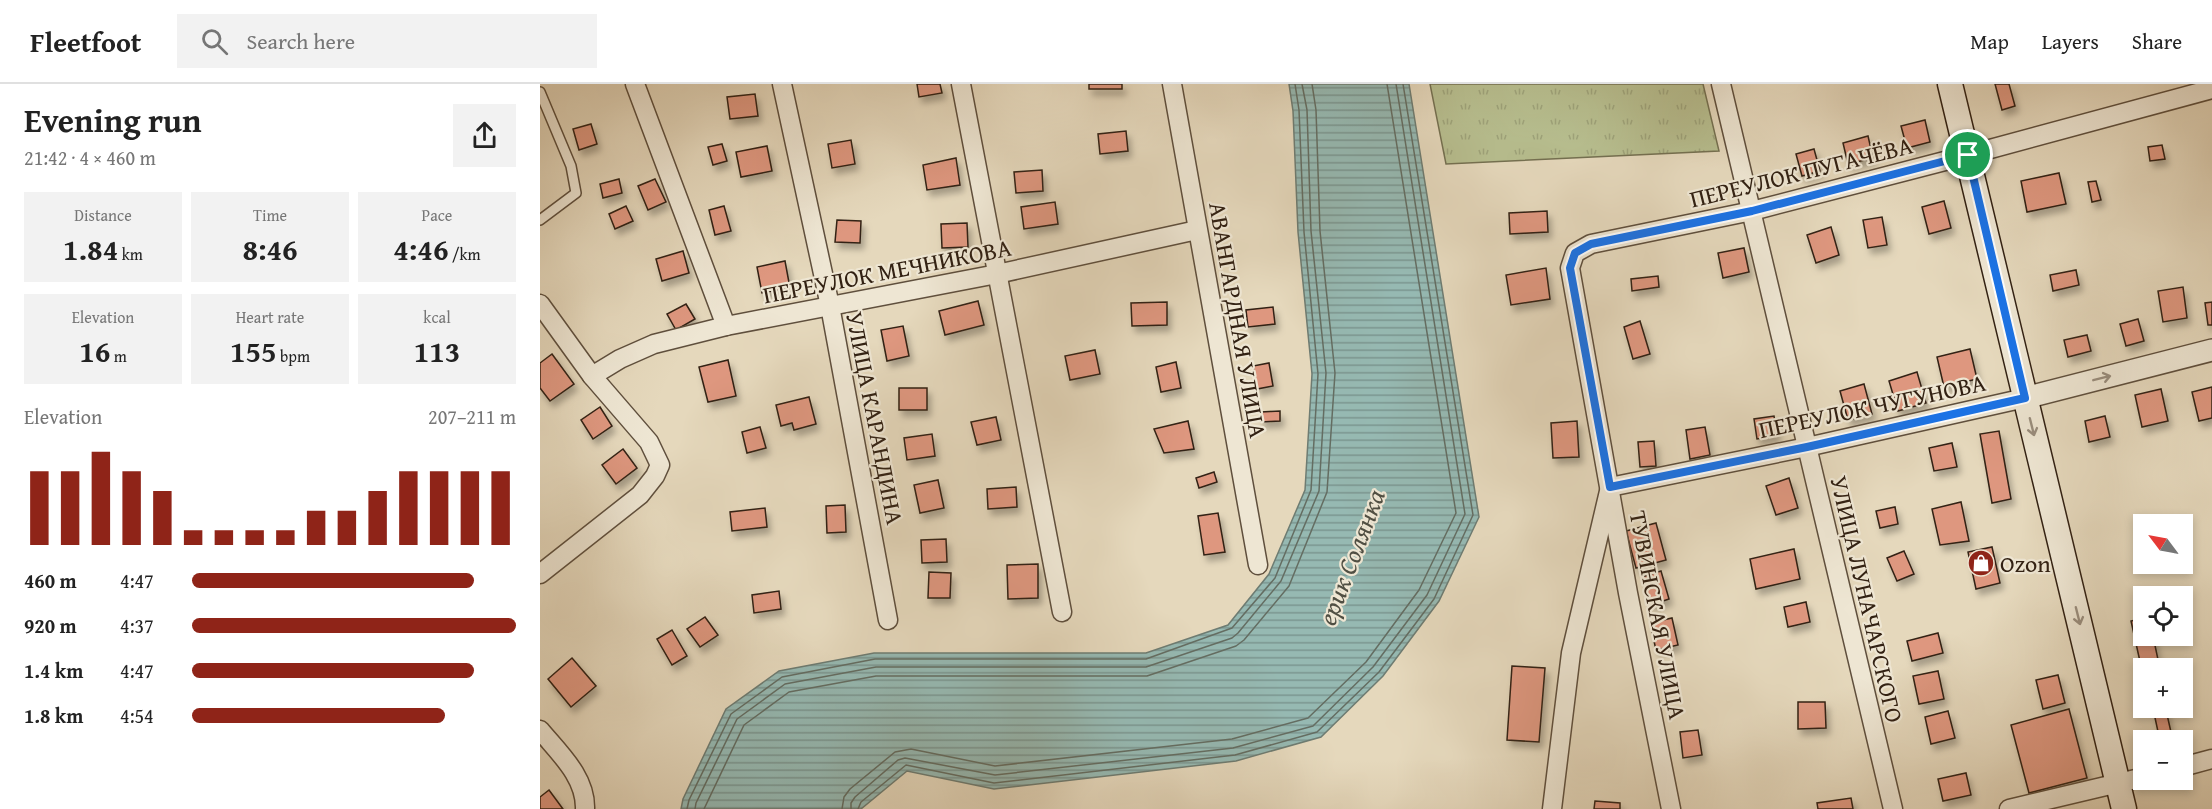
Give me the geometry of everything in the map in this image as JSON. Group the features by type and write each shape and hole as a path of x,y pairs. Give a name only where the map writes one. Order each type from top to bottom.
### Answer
{"main road":[{"path":"1950,84 2124,809"}],"street":[{"path":"635,84 726,326"},
{"name":"УЛИЦА КАРАНДИНА","path":"782,84 830,306 888,620"},
{"path":"961,84 1062,612"},
{"name":"АВАНГАРДНАЯ УЛИЦА","path":"1172,84 1258,565"},
{"name":"УЛИЦА ЛУНАЧАРСКОГО","path":"1721,84 1893,809"},
{"name":"ПЕРЕУЛОК ПУГАЧЁВА","path":"1575,253 1591,244 1752,211 2212,89"},
{"name":"ПЕРЕУЛОК МЕЧНИКОВА","path":"592,376 620,359 654,344 726,326 997,274 1197,231"},
{"name":"ТУВИНСКАЯ УЛИЦА","path":"1575,253 1570,268 1628,593 1671,809"},
{"path":"540,304 592,376 650,442 660,465 655,476 640,495 540,574"},
{"name":"ПЕРЕУЛОК ЧУГУНОВА","path":"1610,487 1807,447 2025,398 2212,350"},
{"path":"1552,809 1571,653 1610,487"},
{"path":"540,730 567,762 580,782 585,798 585,809"},
{"path":"2193,764 2212,759"},
{"path":"2009,809 2133,780"}],"lane":[{"path":"540,92 571,166 576,193 540,220"}],"green space":[{"path":"1430,84 1703,84 1719,151 1446,164"}],"water":[{"name":"ерик Солянка","path":"1289,84 1409,84 1479,517 1439,601 1383,676 1321,737 1236,761 994,789 907,771 861,809 681,809 683,799 726,709 779,671 874,653 1146,653 1228,625 1269,574 1305,490 1312,374 1298,232 1293,111"}],"building":[{"path":"917,84 940,84 942,93 919,97"},
{"path":"1089,84 1122,84 1122,89 1089,89"},
{"path":"1995,84 2009,84 2015,106 2002,110"},
{"path":"755,94 758,116 730,119 727,97"},
{"path":"1925,120 1930,142 1907,148 1901,126"},
{"path":"591,124 597,144 579,150 573,129"},
{"path":"1126,131 1128,151 1100,154 1098,134"},
{"path":"1868,136 1873,158 1848,164 1843,143"},
{"path":"851,140 855,164 832,168 828,144"},
{"path":"722,144 727,161 713,165 708,147"},
{"path":"2162,145 2165,159 2150,161 2148,147"},
{"path":"767,146 772,171 741,177 736,152"},
{"path":"1814,149 1820,171 1802,176 1796,154"},
{"path":"956,158 960,185 927,190 923,165"},
{"path":"1042,170 1043,191 1016,193 1014,172"},
{"path":"2059,173 2066,204 2027,212 2021,181"},
{"path":"619,179 622,193 603,198 600,184"},
{"path":"655,179 666,202 648,210 638,186"},
{"path":"2096,181 2101,200 2092,202 2088,182"},
{"path":"1944,201 1951,228 1929,234 1922,207"},
{"path":"1055,202 1058,224 1024,229 1021,207"},
{"path":"626,206 633,221 615,229 609,214"},
{"path":"724,206 731,231 715,235 709,210"},
{"path":"1547,211 1548,232 1510,234 1509,213"},
{"path":"1882,217 1887,245 1868,248 1863,220"},
{"path":"837,220 861,221 860,243 835,242"},
{"path":"967,223 968,247 942,248 941,224"},
{"path":"1831,227 1839,255 1816,263 1807,235"},
{"path":"1744,248 1749,272 1723,278 1718,253"},
{"path":"683,251 689,273 662,281 656,259"},
{"path":"785,261 790,288 762,293 757,267"},
{"path":"1546,268 1550,299 1511,305 1506,275"},
{"path":"2076,270 2079,285 2053,291 2050,275"},
{"path":"1658,276 1659,287 1632,291 1631,279"},
{"path":"2183,287 2187,318 2163,322 2158,291"},
{"path":"978,301 984,325 945,335 939,311"},
{"path":"1167,302 1167,325 1132,326 1131,303"},
{"path":"2212,302 2212,325 2208,325 2205,303"},
{"path":"686,304 695,319 676,330 667,314"},
{"path":"1273,307 1275,324 1248,327 1246,310"},
{"path":"2138,319 2144,341 2126,346 2120,324"},
{"path":"1640,321 1650,354 1633,359 1624,327"},
{"path":"903,326 909,356 887,361 881,330"},
{"path":"2087,335 2091,351 2068,357 2064,340"},
{"path":"1970,349 1977,379 1944,387 1937,357"},
{"path":"1095,350 1100,374 1070,380 1065,356"},
{"path":"552,354 574,384 550,401 540,388 540,363"},
{"path":"728,360 736,396 708,402 699,367"},
{"path":"1176,362 1181,388 1161,392 1156,367"},
{"path":"1269,363 1273,386 1257,389 1253,366"},
{"path":"1917,372 1926,403 1898,411 1889,381"},
{"path":"1864,384 1872,414 1848,420 1840,391"},
{"path":"2212,387 2212,418 2199,421 2192,392"},
{"path":"899,388 927,388 927,410 899,410"},
{"path":"2161,389 2168,421 2142,427 2135,395"},
{"path":"809,397 816,424 794,430 792,423 781,426 776,405"},
{"path":"600,407 612,426 593,439 581,420"},
{"path":"1280,411 1280,421 1261,422 1261,412"},
{"path":"1774,416 1777,436 1757,439 1754,419"},
{"path":"2105,416 2110,437 2089,442 2085,421"},
{"path":"996,417 1001,440 977,445 971,422"},
{"path":"1188,421 1194,449 1164,453 1154,429"},
{"path":"1577,421 1579,457 1553,458 1551,423"},
{"path":"760,427 766,448 747,453 742,432"},
{"path":"1705,427 1710,455 1690,459 1686,430"},
{"path":"1999,431 2011,499 1992,503 1980,434"},
{"path":"932,434 935,456 907,460 904,438"},
{"path":"1654,441 1656,466 1640,467 1638,442"},
{"path":"1952,443 1957,467 1934,471 1929,448"},
{"path":"623,449 637,468 616,484 602,465"},
{"path":"1214,472 1217,482 1199,488 1196,478"},
{"path":"1789,478 1798,508 1776,515 1766,486"},
{"path":"938,480 944,508 920,513 914,485"},
{"path":"1016,487 1017,507 988,509 987,489"},
{"path":"1961,502 1969,541 1940,545 1932,509"},
{"path":"845,505 846,532 827,533 826,506"},
{"path":"1895,507 1898,524 1880,528 1876,511"},
{"path":"765,508 767,527 732,531 730,512"},
{"path":"1218,513 1225,552 1204,555 1198,516"},
{"path":"1656,523 1666,560 1636,568 1626,531"},
{"path":"946,539 947,562 922,563 921,540"},
{"path":"1992,547 2000,583 1976,589 1968,552"},
{"path":"1794,549 1800,579 1756,589 1750,559"},
{"path":"1904,551 1914,574 1897,581 1887,558"},
{"path":"1038,564 1038,598 1008,599 1007,565"},
{"path":"1661,571 1669,599 1651,605 1642,577"},
{"path":"929,572 951,573 950,598 928,598"},
{"path":"779,591 781,609 754,613 752,595"},
{"path":"1806,602 1810,622 1788,627 1784,607"},
{"path":"705,617 718,635 700,647 687,629"},
{"path":"1672,618 1678,645 1656,650 1650,623"},
{"path":"672,630 687,656 672,665 657,639"},
{"path":"1938,633 1943,653 1912,661 1907,641"},
{"path":"2137,646 2155,646 2158,658 2139,658"},
{"path":"572,658 596,686 571,707 548,679"},
{"path":"1512,666 1545,668 1539,742 1507,740"},
{"path":"1938,671 1944,699 1919,704 1913,676"},
{"path":"2058,675 2065,703 2043,709 2036,680"},
{"path":"1798,702 1825,702 1826,728 1798,729"},
{"path":"2069,709 2087,778 2029,793 2011,725"},
{"path":"1948,711 1955,738 1931,744 1925,717"},
{"path":"2155,718 2168,718 2171,730 2158,730"},
{"path":"1698,730 1702,755 1683,758 1680,732"},
{"path":"1966,773 1971,795 1943,801 1938,779"},
{"path":"549,790 563,809 540,809 540,797"},
{"path":"1851,798 1853,809 1818,809 1817,803"},
{"path":"1595,801 1620,803 1620,809 1594,809"}],"place":[{"name":"Ozon","path":"1981,563"}],"route":[{"path":"1968,155 2025,398 1807,447 1610,487 1570,268 1575,253 1591,244 1752,211 1968,155"}]}
